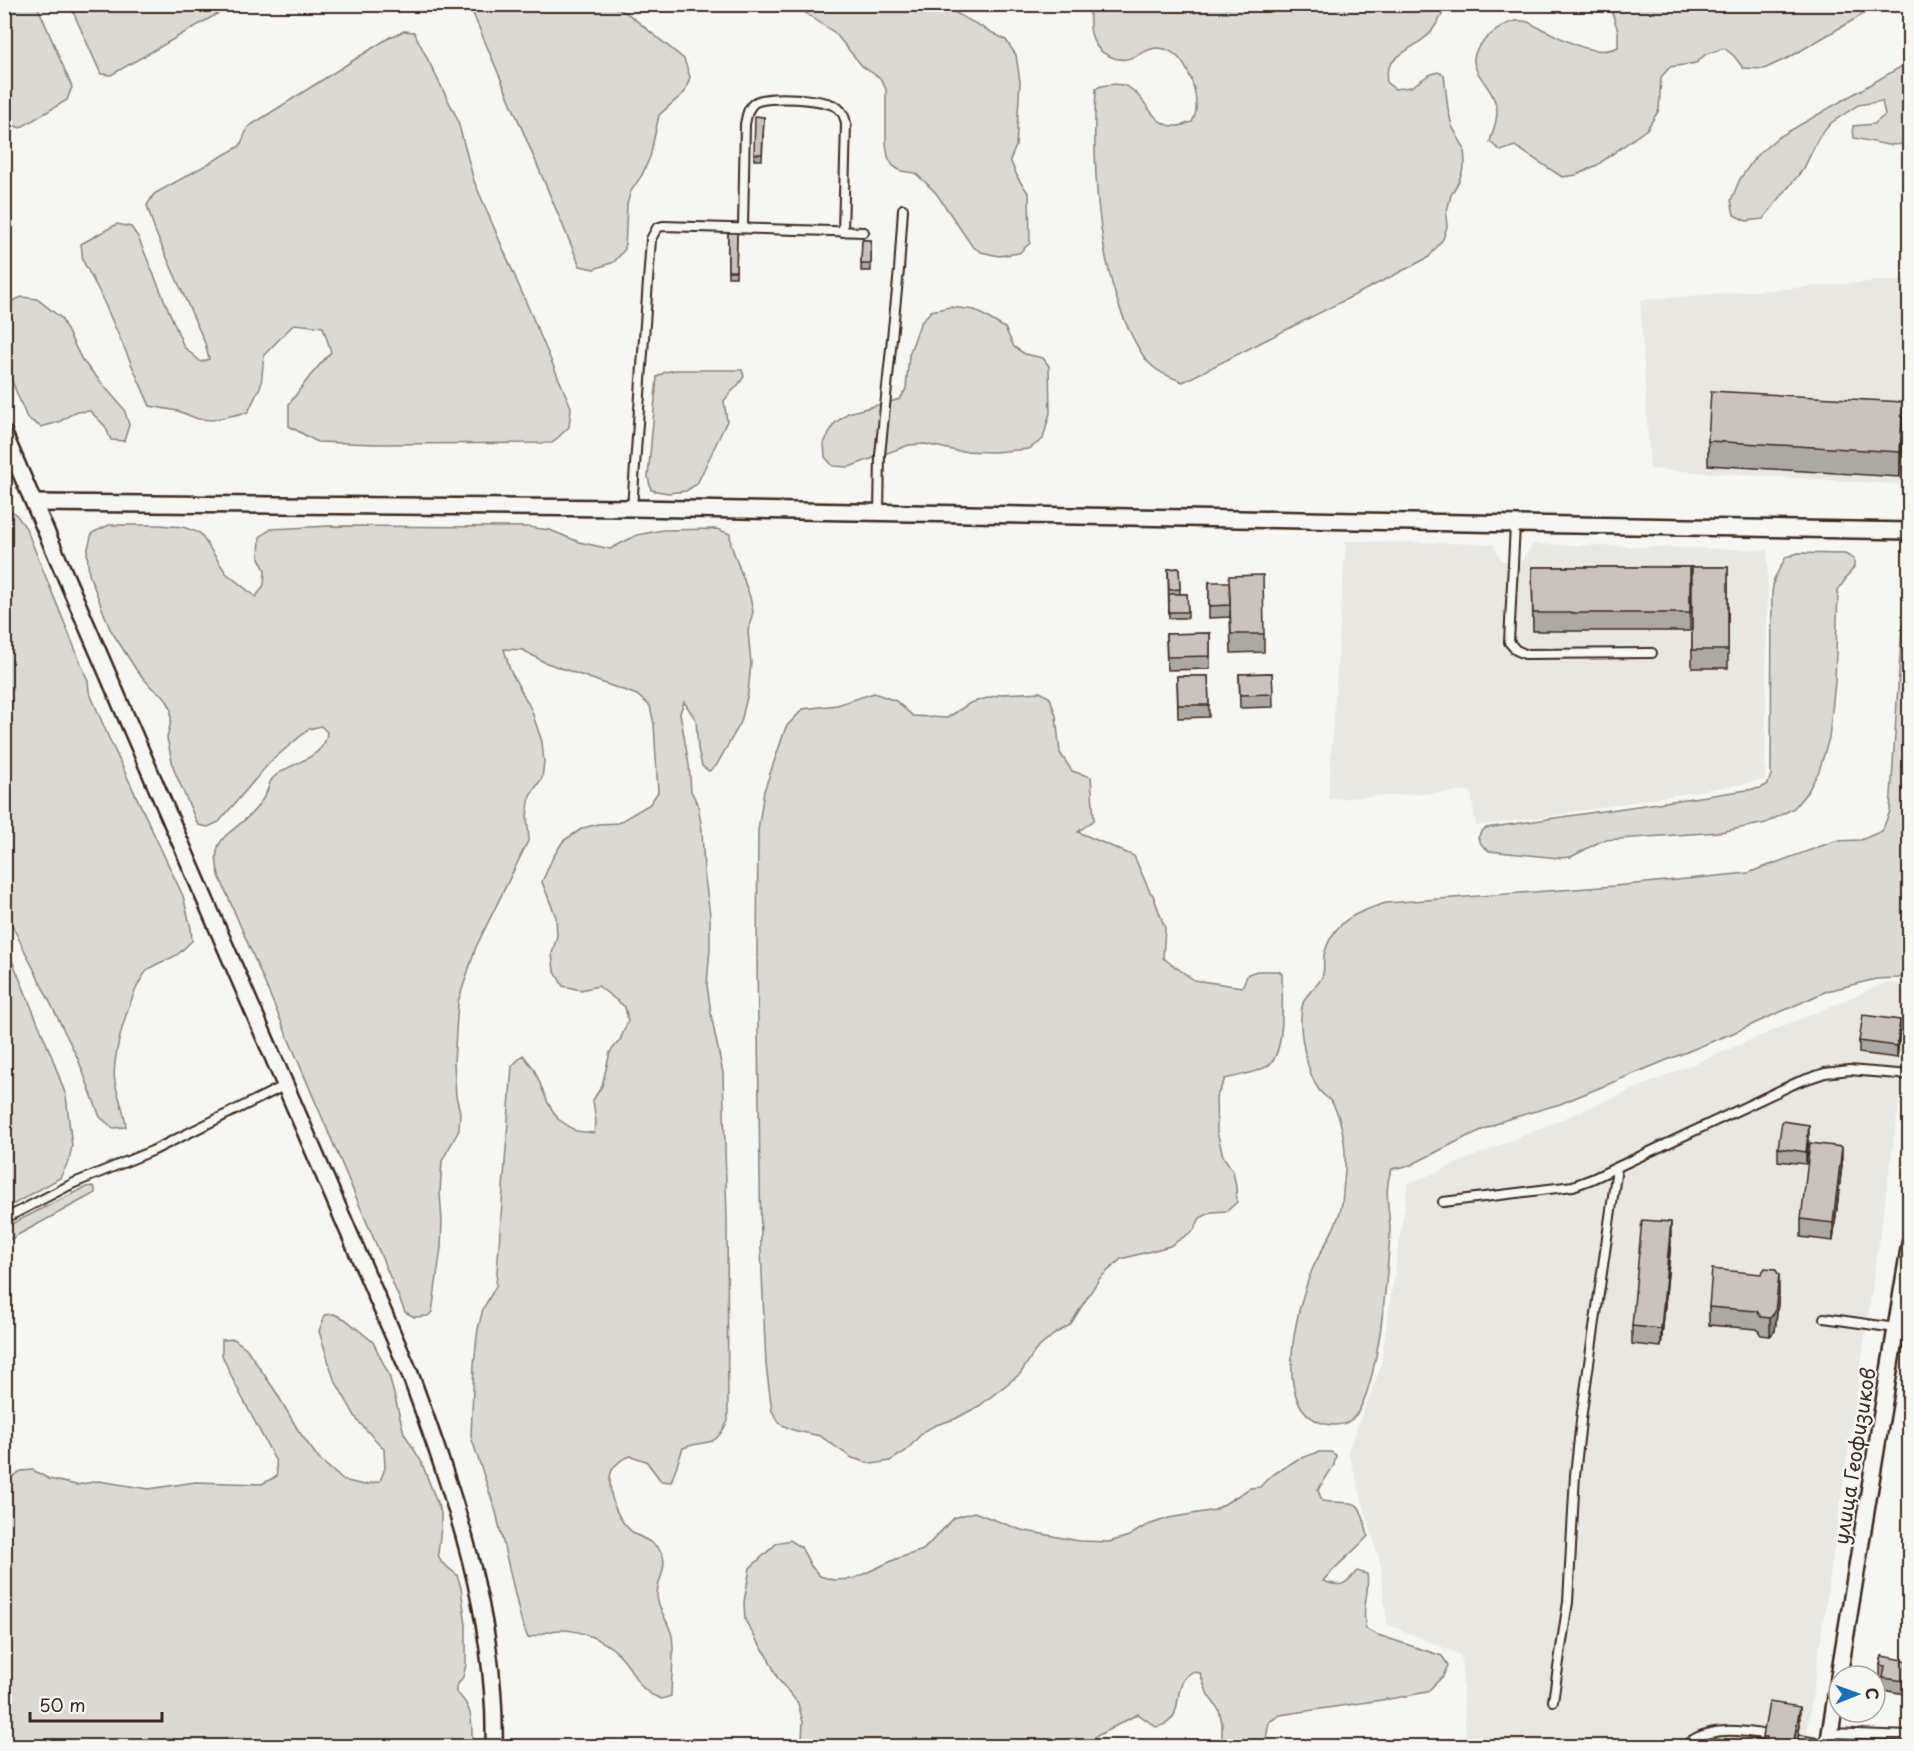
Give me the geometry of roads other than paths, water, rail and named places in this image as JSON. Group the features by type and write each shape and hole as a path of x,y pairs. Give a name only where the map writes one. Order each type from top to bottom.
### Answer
{"street":[{"path":"4,434 410,1374 450,1485 472,1565 487,1633 495,1711 494,1746"},
{"path":"34,503 632,508 1910,531"},
{"name":"улица Геофизиков","path":"1841,1664 1910,1243"},
{"name":"улица Геофизиков","path":"1829,1741 1832,1724"}],"lane":[{"path":"743,228 747,111 761,100 808,99 836,106 844,115 846,124 843,232"},
{"path":"879,513 880,455 903,209"},
{"path":"632,508 650,251 653,233 657,228 663,226 864,232"},
{"path":"1515,525 1509,642 1516,650 1525,654 1652,653"},
{"path":"1443,1202 1573,1186 1798,1082 1825,1073 1849,1070 1910,1075"},
{"path":"4,1219 74,1183 152,1151 286,1085"},
{"path":"1553,1701 1568,1602 1575,1475 1582,1412 1617,1167"},
{"path":"1824,1318 1896,1328"},
{"path":"1684,1746 1700,1735 1733,1731 1829,1741 1910,1736"}]}
